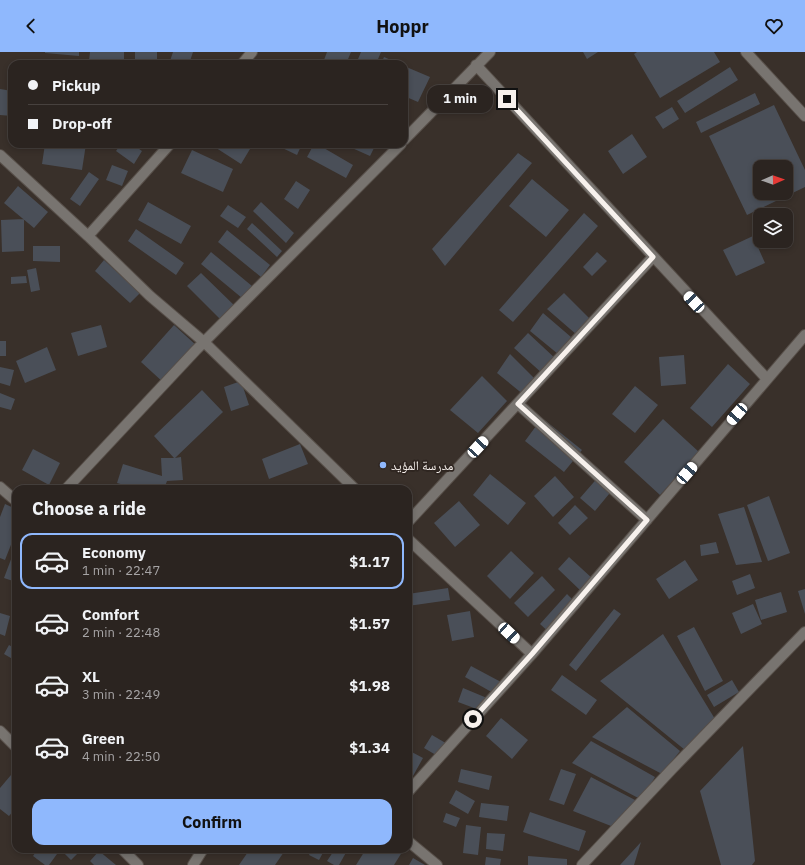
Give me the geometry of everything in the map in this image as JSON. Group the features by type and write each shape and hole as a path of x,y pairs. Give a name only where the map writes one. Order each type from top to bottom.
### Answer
{"street":[{"path":"245,60 252,52"},
{"path":"408,136 490,52"},
{"path":"746,52 805,116"},
{"path":"476,65 767,379"},
{"path":"88,236 166,148"},
{"path":"70,485 204,342 396,148"},
{"path":"0,155 88,236 150,296 204,342 351,485"},
{"path":"412,518 653,257"},
{"path":"412,788 532,654 805,335"},
{"path":"518,404 647,520"},
{"path":"0,487 12,498"},
{"path":"412,543 532,654"},
{"path":"582,865 677,764 805,632"},
{"path":"0,731 12,743"},
{"path":"412,843 437,865"},
{"path":"126,853 138,865"},
{"path":"193,865 200,853"}],"building":[{"path":"79,52 79,56 45,53"},
{"path":"90,52 124,52 124,60 89,60"},
{"path":"135,52 157,52 157,60 135,60"},
{"path":"173,52 193,52 190,60 170,60"},
{"path":"327,52 351,52 348,60 324,60"},
{"path":"361,52 381,52 378,60 358,60"},
{"path":"583,52 598,52 587,59"},
{"path":"637,52 714,52 720,62 660,98 634,54"},
{"path":"384,57 391,60 383,60"},
{"path":"730,67 738,80 685,113 677,101"},
{"path":"408,68 430,77 418,102 408,98"},
{"path":"0,89 8,90 8,116 0,115"},
{"path":"755,93 760,104 701,133 696,122"},
{"path":"774,105 805,170 805,187 793,193 793,160 753,160 753,200 778,200 762,208 753,208 753,212 747,215 709,136"},
{"path":"672,107 679,119 663,129 655,117"},
{"path":"632,134 647,157 623,174 608,151"},
{"path":"44,148 85,148 82,170 42,164"},
{"path":"118,148 138,148 142,151 134,164 116,151"},
{"path":"216,148 251,148 241,164"},
{"path":"282,148 300,148 297,155"},
{"path":"312,148 324,148 353,165 346,178 307,157"},
{"path":"352,148 374,148 370,156"},
{"path":"192,150 233,169 223,192 181,173"},
{"path":"518,153 532,163 445,266 432,249"},
{"path":"112,165 128,171 122,186 106,180"},
{"path":"89,172 99,179 80,206 70,199"},
{"path":"532,179 569,210 546,237 509,206"},
{"path":"296,181 310,190 298,209 284,199"},
{"path":"18,186 48,212 34,228 4,203"},
{"path":"148,202 191,226 181,244 138,220"},
{"path":"261,202 294,233 286,243 253,211"},
{"path":"228,205 246,217 238,228 220,216"},
{"path":"584,213 598,226 513,322 499,310"},
{"path":"24,219 24,251 2,252 1,220"},
{"path":"252,223 282,251 277,257 247,229"},
{"path":"136,229 184,263 176,275 128,241"},
{"path":"227,230 270,265 261,277 218,242"},
{"path":"753,236 753,248 758,248 765,263 736,276 723,250"},
{"path":"33,246 60,246 60,262 33,261"},
{"path":"211,252 252,286 242,298 201,264"},
{"path":"597,252 607,261 592,276 583,267"},
{"path":"104,260 140,293 130,303 95,271"},
{"path":"36,268 40,290 31,292 27,270"},
{"path":"201,273 238,309 224,323 187,286"},
{"path":"26,276 27,283 11,284 11,277"},
{"path":"564,293 590,319 577,335 547,309"},
{"path":"543,313 571,337 558,354 530,331"},
{"path":"101,325 107,347 78,356 71,333"},
{"path":"174,325 197,346 164,383 141,362"},
{"path":"528,333 557,360 543,374 514,348"},
{"path":"0,341 6,341 6,356 0,356"},
{"path":"47,347 56,370 25,383 16,361"},
{"path":"510,354 536,380 524,395 497,373"},
{"path":"684,355 686,384 661,386 659,357"},
{"path":"728,364 750,384 712,427 690,408"},
{"path":"0,367 14,370 10,386 0,383"},
{"path":"482,376 507,401 478,433 450,410"},
{"path":"241,381 249,405 231,411 224,387"},
{"path":"635,386 658,405 635,433 612,414"},
{"path":"202,390 223,412 175,458 181,457 183,480 167,481 166,485 124,485 117,483 123,464 162,476 161,458 174,458 154,436"},
{"path":"0,393 15,399 11,410 0,407"},
{"path":"542,418 582,450 564,472 525,441"},
{"path":"663,419 699,452 660,495 624,462"},
{"path":"300,444 308,464 269,479 262,459"},
{"path":"33,449 60,463 49,485 22,470"},
{"path":"490,474 526,503 508,525 473,495"},
{"path":"600,475 614,488 595,511 580,498"},
{"path":"555,476 574,497 553,517 534,496"},
{"path":"769,496 790,553 768,561 747,505"},
{"path":"459,501 480,525 455,547 434,523"},
{"path":"5,504 12,507 12,542 5,560 0,558 0,517"},
{"path":"575,505 588,518 570,535 558,523"},
{"path":"744,507 762,562 736,565 718,514"},
{"path":"716,542 719,553 701,556 700,545"},
{"path":"511,551 534,573 510,599 487,576"},
{"path":"12,557 12,581 4,578"},
{"path":"569,557 593,579 582,592 558,569"},
{"path":"685,560 698,580 669,599 656,579"},
{"path":"750,574 755,588 737,595 732,581"},
{"path":"542,576 555,590 528,617 514,603"},
{"path":"448,588 450,600 412,605 412,593"},
{"path":"805,589 805,614 798,591"},
{"path":"781,592 787,612 761,620 755,600"},
{"path":"567,594 580,607 553,636 540,624"},
{"path":"753,604 762,624 741,634 732,613"},
{"path":"614,609 621,614 576,671 569,665"},
{"path":"470,611 474,637 452,641 447,615"},
{"path":"0,613 10,616 5,636 0,634"},
{"path":"694,627 723,681 705,691 677,636"},
{"path":"663,634 715,719 685,750 600,681"},
{"path":"9,645 12,647 12,659 4,654"},
{"path":"412,651 413,651 412,666"},
{"path":"471,666 501,682 495,694 465,677"},
{"path":"562,675 597,700 586,715 551,690"},
{"path":"732,680 739,692 714,707 707,695"},
{"path":"463,688 487,698 482,711 458,702"},
{"path":"627,707 680,751 662,774 592,737"},
{"path":"501,718 528,740 512,759 486,736"},
{"path":"432,735 449,745 441,758 424,748"},
{"path":"591,741 655,777 642,800 572,763"},
{"path":"743,746 755,861 752,865 721,865 700,791"},
{"path":"412,752 423,758 412,776"},
{"path":"461,769 492,776 489,790 458,782"},
{"path":"561,769 576,774 564,805 549,800"},
{"path":"11,775 12,776 12,813 9,816 0,809 0,788"},
{"path":"591,777 637,801 611,826 573,811"},
{"path":"456,790 475,801 468,814 449,803"},
{"path":"481,803 509,806 507,821 479,817"},
{"path":"530,812 586,831 579,851 523,832"},
{"path":"446,813 460,818 456,827 443,822"},
{"path":"466,825 481,827 478,855 463,853"},
{"path":"487,833 505,834 503,851 486,849"},
{"path":"641,842 634,865 620,865"},
{"path":"35,853 57,854 49,865 45,865 33,856"},
{"path":"64,853 78,853 71,860"},
{"path":"97,853 101,853 116,865 94,865 90,861"},
{"path":"247,853 283,853 275,865 239,865"},
{"path":"310,853 323,853 319,860 309,855"},
{"path":"332,853 346,853 339,865 334,865 327,861"},
{"path":"364,853 402,853 394,865 356,865"},
{"path":"528,856 567,859 567,865 528,865"},
{"path":"486,857 501,859 500,865 485,865"},
{"path":"413,858 425,865 409,865"}],"place":[{"name":"مدرسة المؤيد","path":"383,465"}],"route":[{"path":"473,719 532,654 647,520 518,404 653,257 507,99"}]}
